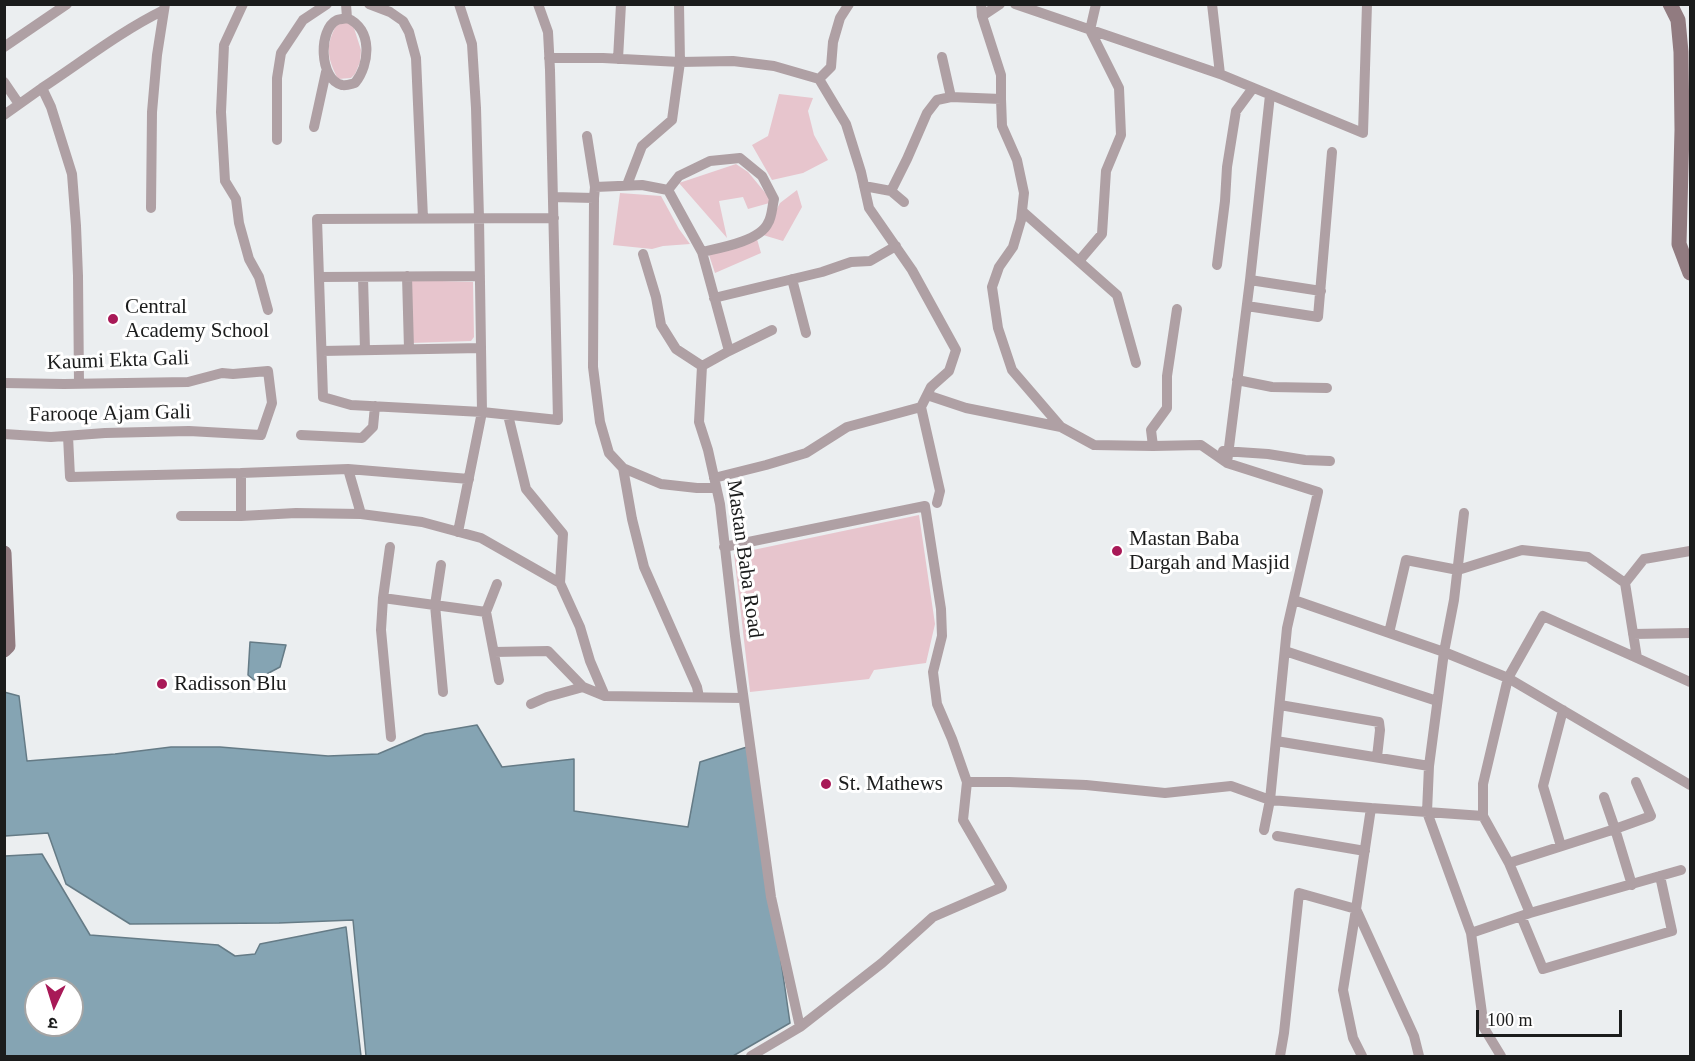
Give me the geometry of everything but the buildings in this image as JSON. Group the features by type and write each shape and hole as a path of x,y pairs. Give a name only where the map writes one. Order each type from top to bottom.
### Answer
{"street":[{"path":"4,47 66,4"},
{"path":"243,4 224,45 221,112 225,181 236,199 239,223 249,259 259,277 268,310"},
{"path":"277,140 277,78 281,54 303,20 327,4"},
{"path":"346,4 347,18"},
{"path":"369,4 390,12 403,21 409,32 416,58 423,218"},
{"path":"458,532 482,412 476,108 472,44 459,4"},
{"path":"538,4 548,32 554,218 558,420 482,412 351,405 323,397 317,219 554,218"},
{"path":"618,59 621,4"},
{"path":"627,185 642,146 672,120 680,62 680,4"},
{"path":"819,79 831,67 833,42 840,18 849,4"},
{"path":"1000,4 982,10 1001,75 1002,126 1017,160 1024,193 1021,220 1012,247 999,267 992,287 998,328 1012,370 1061,427"},
{"path":"1015,4 1220,74 1363,133 1367,4"},
{"path":"1079,261 1102,234 1106,171 1121,135 1119,88 1090,30 1096,4"},
{"path":"1212,4 1220,74"},
{"path":"1670,4 1678,20 1681,52 1682,130 1679,244 1690,273"},
{"path":"4,115 119,35 165,7"},
{"path":"151,208 152,112 157,55 165,7"},
{"path":"314,127 326,72 324,55 326,36 332,24 347,18 355,22 362,33 367,60 355,83 344,86 333,82 326,72"},
{"path":"942,57 951,97"},
{"path":"549,58 680,62 733,61 774,66 819,79 846,124 869,208 912,270 956,350 950,371 931,387 921,407 940,491 937,503"},
{"path":"4,82 18,104"},
{"path":"42,87 51,107 72,174 78,266 79,384"},
{"path":"1217,265 1227,166 1236,111 1253,88"},
{"path":"1227,463 1270,95"},
{"path":"891,191 927,113 937,100 951,97 1001,99"},
{"path":"587,136 594,192 593,367 600,422 609,453 623,468 661,484 697,488 806,453 847,427 921,407"},
{"path":"1247,306 1318,317 1332,152"},
{"path":"668,190 679,176 710,161 740,158 762,176 774,199 768,225 749,240 702,252"},
{"path":"553,198 627,185 642,185 668,190"},
{"path":"864,186 891,191 904,202"},
{"path":"668,190 702,252 729,351"},
{"path":"1022,211 1117,295 1136,363"},
{"path":"714,298 822,272 852,262 870,261 896,246"},
{"path":"643,254 656,297 661,325 676,350 702,366 772,330"},
{"path":"407,276 409,349"},
{"path":"319,277 480,276"},
{"path":"363,277 365,350"},
{"path":"792,279 806,333"},
{"path":"1250,280 1321,291"},
{"path":"1153,446 1151,430 1167,408 1167,376 1178,309"},
{"path":"322,351 481,348"},
{"name":"Mastan Baba Road","path":"702,366 699,422 720,504 743,698 771,897 800,1027"},
{"name":"Kaumi Ekta Gali","path":"4,383 188,382 222,373 268,371 272,403 261,435 216,432"},
{"path":"1237,380 1272,387 1327,388"},
{"path":"927,395 966,408 1061,427 1094,445 1201,446 1227,463 1317,492 1287,628 1270,800 1264,830"},
{"path":"301,435 362,438 373,427 375,406"},
{"path":"508,415 526,489 563,534 560,583 580,627 590,661 605,696"},
{"name":"Farooqe Ajam Gali","path":"4,434 51,437 216,432"},
{"path":"68,436 70,477 348,469 468,479"},
{"path":"1212,453 1228,450 1330,461"},
{"path":"623,468 644,567 698,687 699,697"},
{"path":"348,469 361,514"},
{"path":"241,473 241,516"},
{"path":"724,547 925,506 941,609 942,636 933,672 937,704 967,782 963,820 1002,887 933,917 882,963 800,1027 751,1056"},
{"path":"1464,513 1454,600 1437,701 1429,766 1427,812 1471,933 1484,1028 1501,1056"},
{"path":"181,516 361,514 422,522 481,538 560,583"},
{"path":"390,547 381,630 391,737"},
{"path":"1389,633 1406,560 1458,570 1522,550 1588,557 1625,583 1637,657"},
{"path":"1625,583 1644,559 1690,551"},
{"path":"4,553 8,646 4,650"},
{"path":"441,565 435,605 443,692"},
{"path":"497,584 486,612 499,680"},
{"path":"383,598 486,612"},
{"path":"1294,600 1444,652 1508,678 1690,785"},
{"path":"1660,876 1672,931 1543,969 1509,863 1484,816 1483,784 1508,678 1543,615 1690,682"},
{"path":"1633,634 1690,633"},
{"path":"494,652 548,651 583,687 605,696 743,698"},
{"path":"1285,651 1437,701"},
{"path":"531,704 583,687"},
{"path":"1280,705 1379,722 1377,757"},
{"path":"1561,846 1543,786 1563,710"},
{"path":"1276,741 1429,766"},
{"path":"967,782 1086,785 1165,793 1231,786 1270,800 1484,816"},
{"path":"1509,863 1651,816 1636,783"},
{"path":"1604,797 1632,885"},
{"path":"1362,1056 1353,1038 1343,990 1371,808"},
{"path":"1276,836 1365,851"},
{"path":"1471,933 1681,870"},
{"path":"1280,1056 1299,893 1356,909 1414,1036 1419,1056"}],"shaded area":[{"path":"346,20 353,25 361,50 360,62 351,78 338,79 330,58 329,45 337,24"},
{"path":"779,94 813,98 808,111 814,135 828,160 803,173 772,180 752,145 768,136"},
{"path":"736,164 748,172 773,202 748,209 743,197 719,201 727,238 679,183"},
{"path":"797,190 802,207 783,241 763,235 780,203"},
{"path":"620,193 661,196 690,244 652,249 613,245"},
{"path":"757,239 761,253 715,273 709,255"},
{"path":"411,280 473,282 474,337 471,341 410,343"},
{"path":"919,515 935,624 926,663 874,670 869,679 750,692 734,554"}],"water":[{"path":"250,642 286,645 280,667 254,680 248,675"},
{"path":"4,692 19,696 27,761 171,747 220,747 328,756 378,754 425,734 477,725 502,767 574,759 574,811 688,827 700,762 750,746 790,1023 733,1056 366,1056 353,920 130,924 66,884 48,833 5,836"},
{"path":"42,854 90,935 218,945 235,956 255,954 260,944 346,927 361,1056 5,1056 5,856"}],"place":[{"name":"Central Academy School","path":"113,319"},
{"name":"Mastan Baba Dargah and Masjid","path":"1117,551"},
{"name":"Radisson Blu","path":"162,684"},
{"name":"St. Mathews","path":"826,784"}]}
